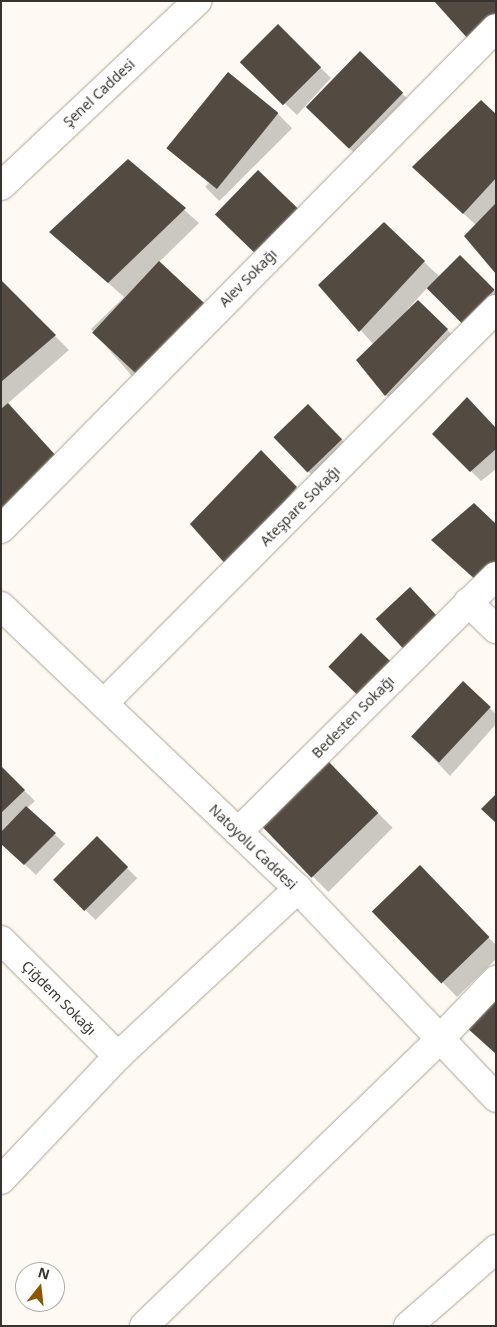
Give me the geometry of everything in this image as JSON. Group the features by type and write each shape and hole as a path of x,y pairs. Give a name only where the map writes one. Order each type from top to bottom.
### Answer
{"street":[{"name":"Şenel Caddesi","path":"1,186 197,1"},
{"name":"Alev Sokağı","path":"1,529 496,28"},
{"name":"Ateşpare Sokağı","path":"104,703 496,309"},
{"name":"Bedesten Sokağı","path":"238,832 496,576"},
{"path":"468,602 496,629"},
{"name":"Natoyolu Caddesi","path":"1,606 298,889 496,1098"},
{"path":"1,1180 118,1056 298,889"},
{"name":"Çiğdem Sokağı","path":"1,940 118,1056"},
{"path":"144,1326 439,1040 496,980"},
{"path":"408,1326 496,1249"}],"building":[{"path":"434,1 496,1 496,14 469,40"},
{"path":"278,24 321,67 283,105 240,62"},
{"path":"360,51 403,93 349,149 306,107"},
{"path":"228,72 279,113 217,189 166,148"},
{"path":"481,100 496,114 496,178 463,214 412,167"},
{"path":"128,159 186,208 108,283 49,232"},
{"path":"258,170 303,213 260,258 215,215"},
{"path":"496,203 496,274 464,236"},
{"path":"384,222 425,261 359,332 318,285"},
{"path":"460,255 495,290 461,323 427,288"},
{"path":"159,261 204,303 138,375 92,333"},
{"path":"1,280 56,335 1,382"},
{"path":"418,300 448,329 385,396 356,360"},
{"path":"467,397 496,428 496,449 470,472 432,434"},
{"path":"8,403 58,458 1,514 1,409"},
{"path":"308,404 342,439 308,473 273,437"},
{"path":"261,450 297,487 228,567 190,524"},
{"path":"474,503 496,524 496,563 477,581 431,540"},
{"path":"410,587 439,618 404,650 376,619"},
{"path":"361,633 392,663 359,697 328,667"},
{"path":"463,681 491,707 439,762 411,737"},
{"path":"329,762 378,813 311,878 262,827"},
{"path":"1,766 25,790 1,813"},
{"path":"496,794 496,823 481,809"},
{"path":"26,806 56,833 24,865 1,844 1,832"},
{"path":"97,836 128,867 84,911 53,880"},
{"path":"420,865 489,937 441,983 372,912"},
{"path":"496,995 496,1054 466,1027"}]}
